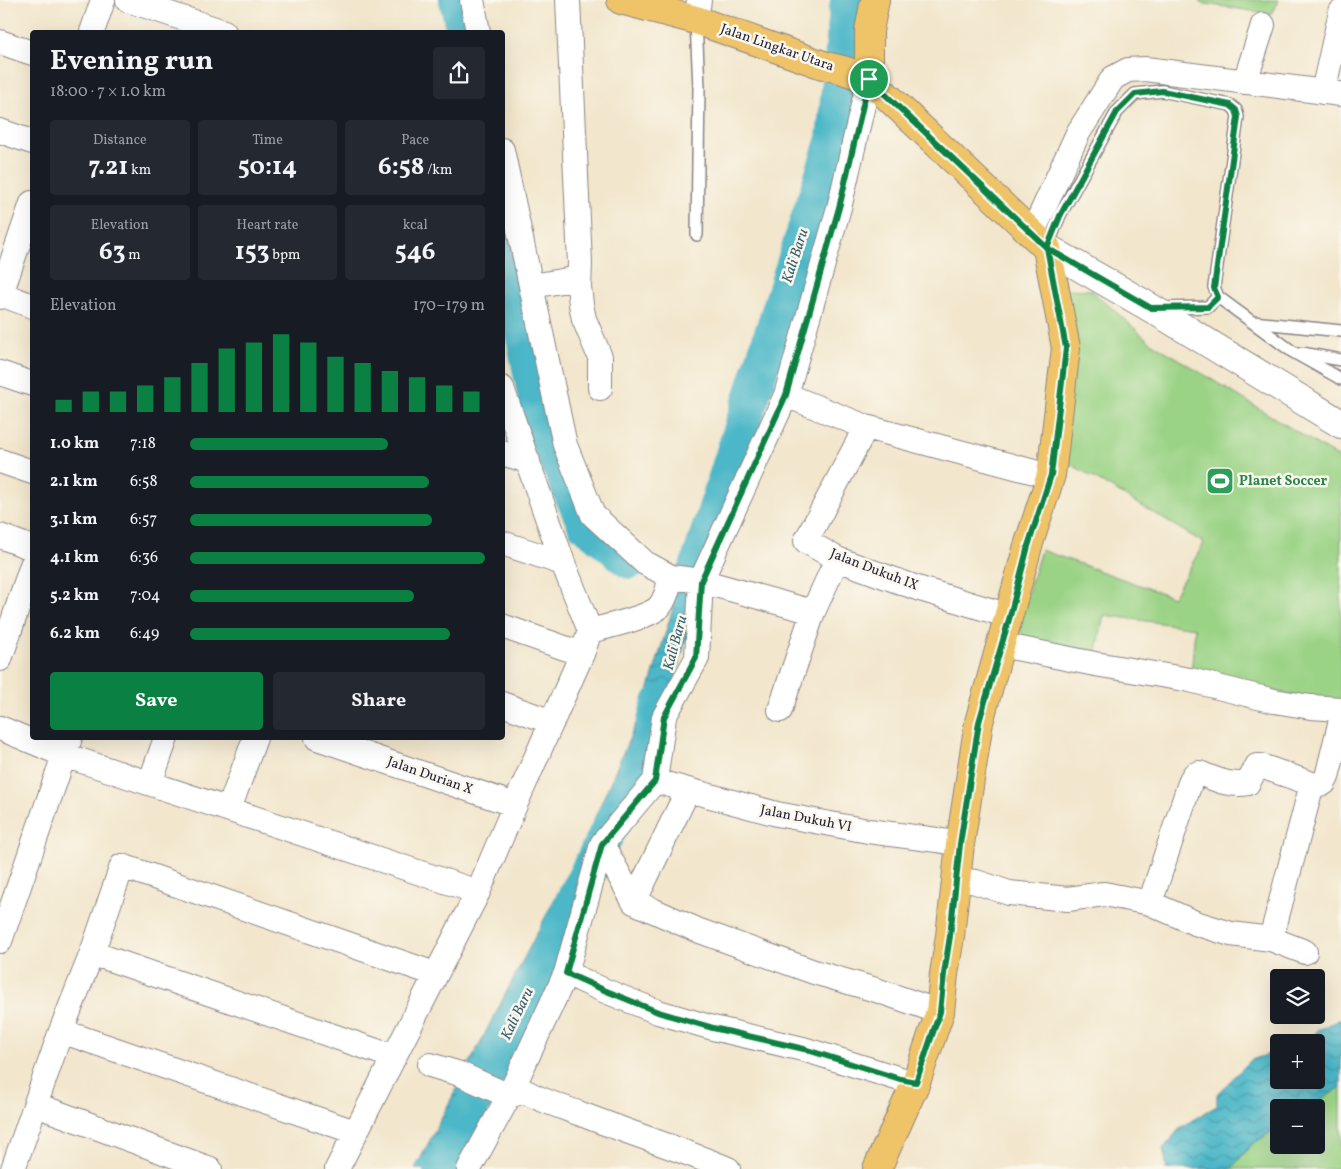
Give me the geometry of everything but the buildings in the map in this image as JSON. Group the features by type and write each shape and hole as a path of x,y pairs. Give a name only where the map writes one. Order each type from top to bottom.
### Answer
{"main road":[{"name":"Jalan Lingkar Utara","path":"621,0 697,10 823,65 867,78 1040,241"},
{"path":"867,78 869,31 875,0"},
{"path":"877,1169 916,1082 940,1012 960,844 979,722 1028,546 1051,475 1066,348 1040,241"}],"street":[{"path":"93,30 103,0"},
{"path":"128,0 218,30"},
{"path":"472,0 478,30"},
{"path":"568,0 580,254 579,287 584,319 600,356 600,388"},
{"path":"1341,12 1332,93 1145,69 1128,70 1113,78 1078,133 1040,241 1341,424"},
{"path":"1245,82 1263,25"},
{"path":"0,42 30,52"},
{"path":"590,631 643,616 659,607 678,581 786,395 840,204 867,78"},
{"path":"0,131 30,141"},
{"path":"505,164 565,444 592,515 645,563 678,581 813,612"},
{"path":"30,217 0,296 30,305"},
{"path":"532,286 579,278"},
{"path":"0,372 30,383"},
{"path":"786,395 866,427 1051,475"},
{"path":"337,1169 478,892 582,654 590,631 563,563 505,397"},
{"name":"Jalan Dukuh IX","path":"866,427 806,541 837,559 917,588 1010,616"},
{"path":"505,454 528,462"},
{"path":"0,461 30,471"},
{"path":"0,536 30,547"},
{"path":"505,543 563,563"},
{"path":"780,710 813,612 837,559"},
{"path":"0,659 5,626 30,570"},
{"path":"469,1169 510,1096 566,973 602,844 655,781 664,717 696,658 678,581"},
{"path":"505,627 582,654"},
{"path":"1001,645 1094,664 1190,680 1274,701 1311,707 1341,709"},
{"path":"505,705 552,722"},
{"path":"1150,903 1194,775 1199,773 1231,784 1240,785 1248,783 1257,766 1261,766 1312,784 1324,784 1341,720"},
{"path":"0,728 30,736"},
{"path":"45,740 67,746 150,784 478,892"},
{"path":"150,784 165,740"},
{"path":"229,809 254,740"},
{"name":"Jalan Durian X","path":"323,740 515,805"},
{"path":"0,941 67,746"},
{"name":"Jalan Dukuh VI","path":"655,781 777,814 868,831 960,844"},
{"path":"1271,940 1312,784"},
{"path":"634,902 688,790"},
{"path":"602,844 634,902 715,937 814,972 876,990 940,1012"},
{"path":"13,1169 61,1031 92,953 122,866 435,974"},
{"path":"956,879 976,882 1010,893 1068,899 1104,894 1150,903 1195,922 1231,934 1271,940 1306,952"},
{"path":"92,953 394,1057"},
{"path":"566,973 658,1012 713,1028 804,1049 900,1079 916,1082"},
{"path":"61,1031 355,1132"},
{"path":"430,1065 460,1074 510,1096 524,1091 593,1119 728,1169"},
{"path":"36,1105 210,1169"}],"lane":[{"path":"696,235 697,10"},
{"path":"1040,241 1060,216 1117,112 1135,94 1162,91 1230,105 1236,110 1238,117 1214,288 1218,297 1293,352 1341,379"},
{"path":"1151,308 1208,307 1218,297"},
{"path":"1253,322 1341,331"},
{"path":"1293,352 1341,360"}],"green space":[{"path":"1202,0 1279,0 1271,14 1200,3"},
{"path":"1067,289 1091,290 1149,341 1341,459 1341,704 1191,676 1195,628 1104,615 1096,655 1013,641 1041,550 1173,597 1204,543 1069,463 1060,469"},
{"path":"1341,1087 1341,1169 1231,1169 1251,1145 1270,1133 1270,1154 1325,1154 1325,1099 1322,1099"}],"water":[{"path":"680,584 701,587 664,717 602,844 509,1015 437,1169 415,1169 585,840 644,705"},
{"path":"1341,1019 1341,1087 1322,1099 1270,1099 1270,1133 1251,1145 1231,1169 1165,1169 1167,1167 1163,1149 1180,1128 1217,1106 1217,1094 1251,1060 1270,1054 1270,1089 1325,1089 1325,1034 1314,1034 1319,1029"}],"waterway":[{"path":"457,0 464,30"},
{"name":"Kali Baru","path":"689,593 834,139 848,0"},
{"path":"505,242 541,424 585,524 630,561"},
{"name":"Kali Baru","path":"441,1169 646,754 660,703"}],"place":[{"name":"Planet Soccer","path":"1220,481"}],"route":[{"path":"869,79 840,204 786,395 701,581 696,658 664,717 655,781 602,844 566,973 658,1012 713,1028 804,1049 900,1079 916,1082 940,1012 960,844 979,722 1028,546 1051,475 1066,348 1047,248 1151,308 1208,307 1218,297 1214,288 1238,117 1236,110 1230,105 1162,91 1135,94 1117,112 1060,216 1047,248 869,79"}]}
